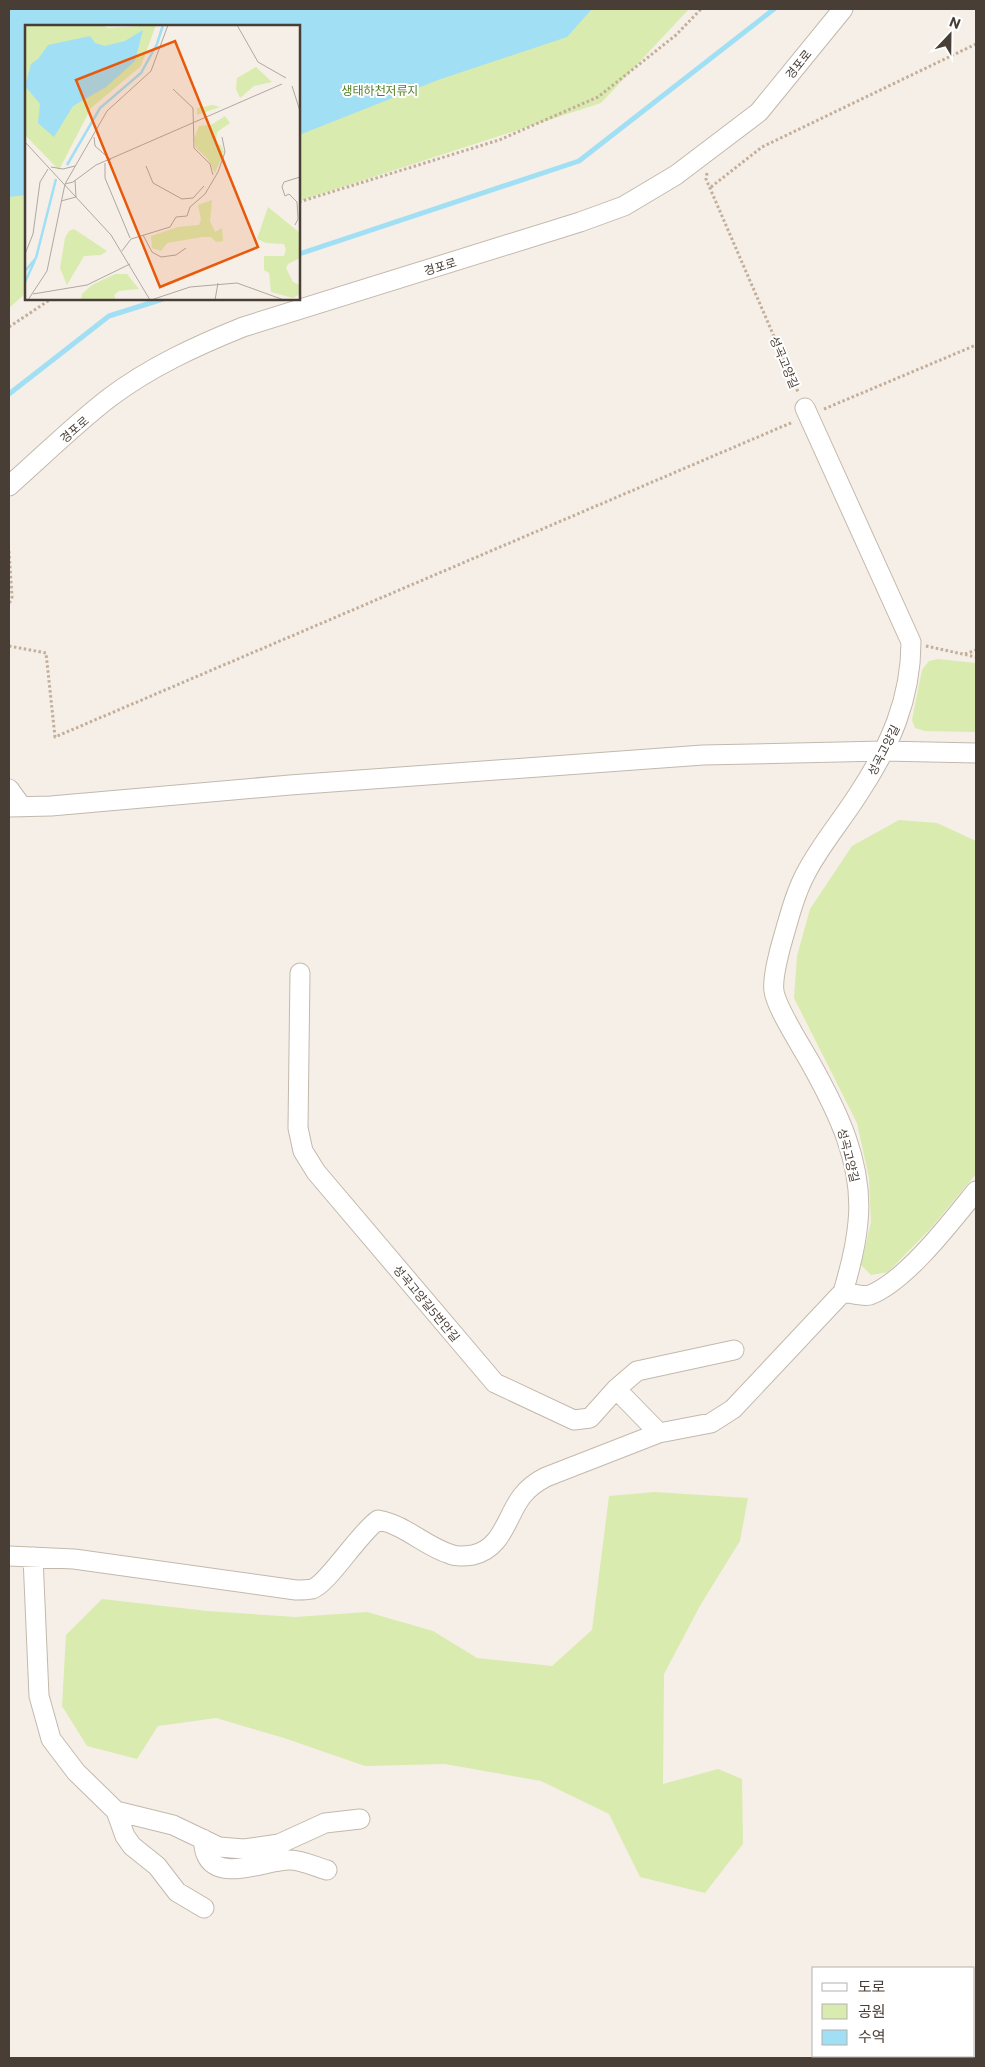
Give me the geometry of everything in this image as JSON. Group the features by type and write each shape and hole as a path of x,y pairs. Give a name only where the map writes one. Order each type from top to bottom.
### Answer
{"street":[{"name":"경포로","path":"9,486 109,399 153,368 195,346 243,327 580,222 624,206 676,176 759,112 843,9"},
{"name":"성곡고양길","path":"806,412 911,642 911,660 906,696 895,729 859,794 823,843 805,873 790,912 780,950 774,991 786,1019 843,1128 857,1178 858,1220 850,1267 843,1292"},
{"path":"9,789 16,807 51,806 290,785 703,756 884,751 976,753"},
{"name":"성곡고양길5번안길","path":"300,973 298,1128 303,1151 316,1172 495,1383 574,1420 590,1418 616,1389 637,1371 734,1350"},
{"path":"9,1556 74,1559 296,1590 313,1589 323,1581 368,1527 378,1520 392,1523 451,1555 467,1556 483,1552 497,1540 522,1496 532,1484 659,1433 711,1423 733,1409 843,1292 868,1296 894,1282 941,1235 976,1192"},
{"path":"616,1389 659,1433"},
{"path":"32,1557 39,1696 51,1739 76,1772 116,1811 125,1836 132,1846 157,1866 177,1892 204,1908"},
{"path":"116,1811 174,1825 220,1847 244,1849 279,1844 325,1823 360,1819"},
{"path":"203,1839 206,1855 214,1864 225,1868 246,1869 271,1862 291,1860 328,1870"}],"path":[{"path":"300,202 499,140 598,97 676,34 701,9"},
{"path":"711,187 762,147 976,44"},
{"name":"성곡고양길","path":"711,150 706,179 806,412"},
{"path":"9,327 50,300"},
{"path":"9,646 46,653 55,737 806,412 976,345"},
{"path":"9,552 12,597 9,604"},
{"path":"911,642 976,657"},
{"path":"965,655 976,650"}],"green space":[{"name":"생태하천저류지","path":"9,9 689,9 601,103 300,201 300,25 25,25 25,294 9,308"},
{"path":"938,659 976,663 976,732 925,731 915,728 912,720 922,670 929,661"},
{"path":"899,820 937,823 976,841 976,1174 931,1228 888,1272 871,1275 861,1265 871,1222 869,1178 857,1123 794,998 797,956 810,909 852,846"},
{"path":"655,1492 748,1498 740,1541 701,1604 664,1674 663,1784 718,1769 742,1779 743,1844 705,1893 640,1877 609,1814 541,1781 445,1764 365,1766 284,1738 216,1718 158,1726 137,1759 87,1746 62,1706 66,1635 102,1599 207,1611 295,1617 367,1612 433,1631 477,1658 552,1666 592,1630 609,1496"}],"water":[{"name":"생태하천저류지","path":"9,9 592,9 567,37 438,80 300,135 300,25 25,25 25,195 9,197"}],"waterway":[{"path":"300,254 579,161 774,9"},
{"path":"9,394 109,316 160,300"}]}
